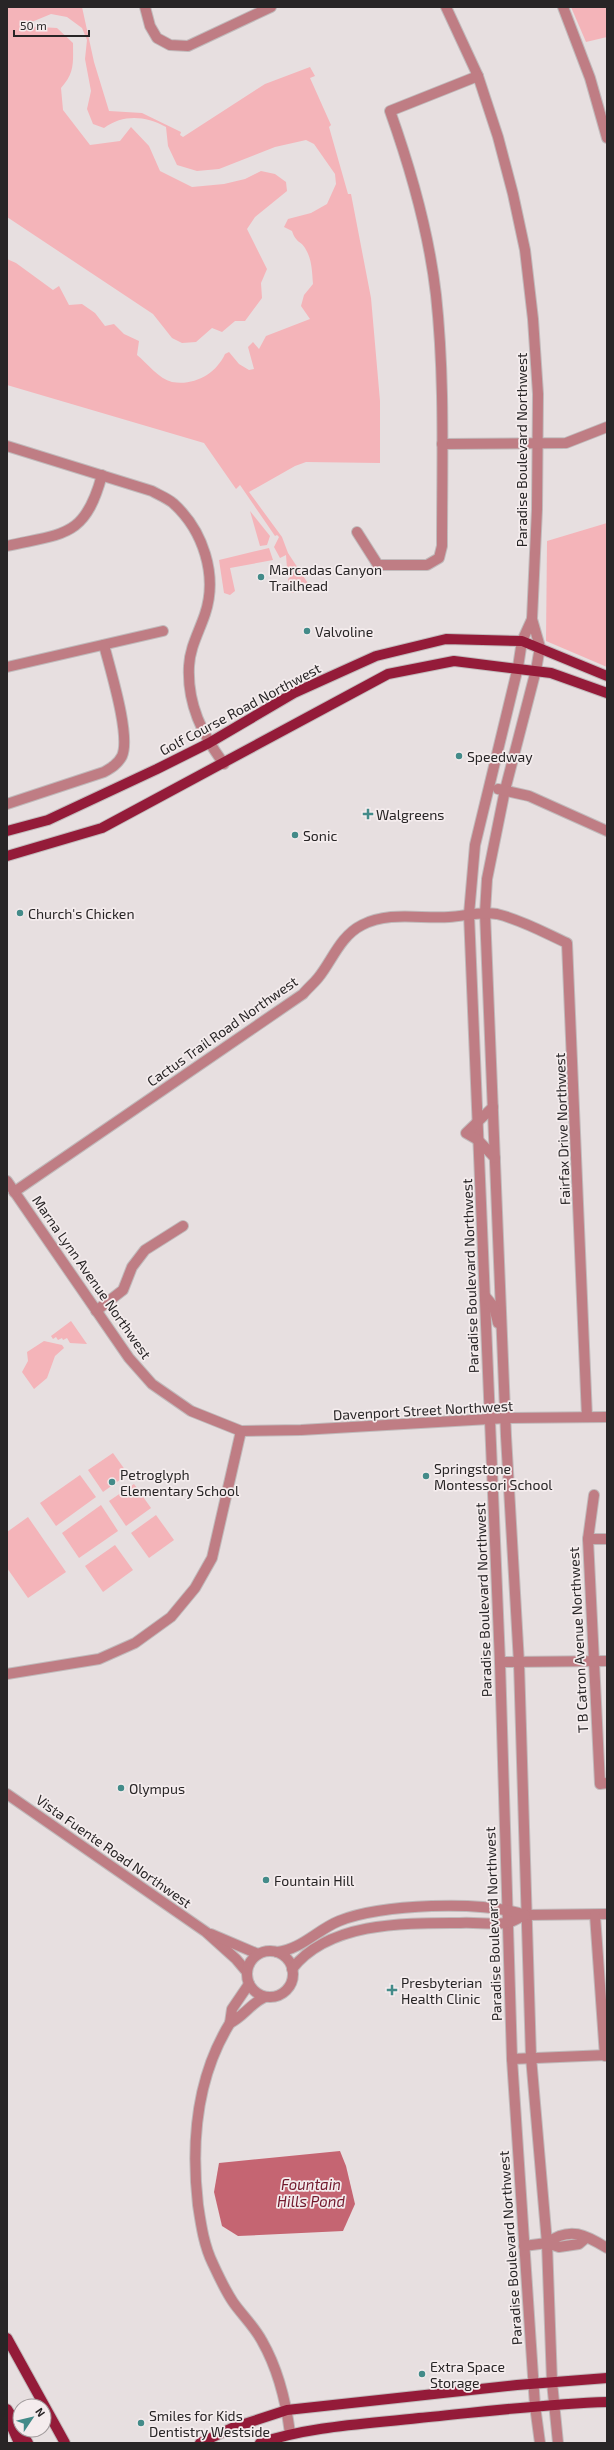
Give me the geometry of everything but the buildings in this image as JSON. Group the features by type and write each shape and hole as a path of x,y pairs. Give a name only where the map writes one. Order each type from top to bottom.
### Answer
{"main road":[{"name":"Golf Course Road Northwest","path":"7,831 48,820 208,743 294,693 376,656 446,639 522,640 607,676"},
{"path":"7,856 102,828 224,764 388,674 454,661 518,667 552,673 607,693"},
{"path":"7,2338 65,2443"},
{"path":"200,2443 232,2428 287,2410 533,2383 607,2378"},
{"path":"260,2443 290,2433 554,2404 607,2402"},
{"path":"7,2409 28,2443"},
{"path":"7,2416 19,2443"}],"street":[{"path":"145,7 150,26 157,38 170,45 188,46 271,7"},
{"name":"Paradise Boulevard Northwest","path":"446,7 478,76 498,137 525,250 534,326 538,444 532,619 540,647 536,670 505,790 487,879 485,913 506,1418 518,1663 525,1914 531,2057 547,2243 552,2382 558,2443"},
{"path":"563,7 590,78 607,138"},
{"path":"357,532 378,565 427,565 439,558 442,546 442,444 440,341 436,294 428,244 406,155 390,111 478,76"},
{"path":"442,444 566,443 607,427"},
{"path":"7,446 152,491 173,503 190,522 203,546 208,564 210,590 205,614 193,642 189,664 189,686 193,707 208,743 224,764"},
{"path":"7,546 60,534 72,528 90,510 102,475"},
{"name":"Paradise Boulevard Northwest","path":"477,1122 469,914 475,845 491,787 518,667 522,640 532,619"},
{"path":"7,667 163,631"},
{"path":"7,804 104,772 115,765 122,757 125,735 104,645"},
{"path":"491,787 529,796 607,831"},
{"name":"Fairfax Drive Northwest","path":"469,914 497,914 523,923 567,943 588,1417"},
{"name":"Cactus Trail Road Northwest","path":"14,1192 302,994 318,978 343,941 361,925 386,918 448,917 469,914"},
{"path":"474,1058 490,1036"},
{"path":"493,1106 466,1133 478,1140 495,1158"},
{"name":"Paradise Boulevard Northwest","path":"478,1140 500,1662 506,1908 512,2059 533,2383 540,2443"},
{"name":"Marna Lynn Avenue Northwest","path":"7,1181 129,1358 152,1384 191,1410 241,1431"},
{"path":"96,1310 123,1290 132,1267 145,1250 183,1226"},
{"path":"485,1296 494,1307 504,1344"},
{"name":"Davenport Street Northwest","path":"241,1431 301,1430 506,1418 607,1417"},
{"path":"7,1674 99,1659 135,1643 171,1617 195,1588 212,1558 241,1431"},
{"name":"T B Catron Avenue Northwest","path":"594,1495 588,1539 593,1662 603,1784"},
{"path":"588,1539 607,1539"},
{"path":"500,1662 607,1661"},
{"name":"Vista Fuente Road Northwest","path":"7,1794 206,1932 236,1959 247,1972"},
{"path":"278,1952 300,1945 340,1920 373,1912 409,1908 506,1908 525,1914 607,1914"},
{"path":"292,1969 306,1955 325,1944 352,1933 373,1927 409,1923 507,1923 525,1914"},
{"path":"512,2059 531,2057 606,2056 595,1915"},
{"name":"Vista Fuente Road Northwest","path":"206,1932 258,1954"},
{"path":"230,2023 236,2020 252,2004 265,1997 278,1996 289,1988 292,1982 292,1969 284,1956 278,1952 271,1951 258,1954 250,1962 247,1972 249,1984 252,1990 265,1997"},
{"path":"249,1984 232,2009 230,2023 208,2070 199,2106 195,2154 199,2212 212,2263 233,2301 262,2341 278,2378 287,2410 290,2433"},
{"path":"524,2246 547,2243 557,2235 577,2233 598,2242 607,2249 607,2252"}],"shaded area":[{"path":"7,7 82,7 94,62 109,111 142,113 181,132 180,135 183,137 265,84 310,67 315,76 310,78 331,125 329,127 348,194 351,194 371,298 380,401 380,463 306,462 295,466 249,492 282,537 288,553 311,588 291,593 288,579 291,576 290,570 287,568 286,555 280,558 274,547 279,537 277,535 275,536 240,485 236,489 204,443 7,385 7,259 16,263 53,290 59,286 69,305 82,304 95,313 105,326 114,324 124,334 139,341 137,355 162,378 180,383 196,380 210,373 225,354 229,352 239,364 249,370 254,369 248,347 253,342 259,349 266,336 310,319 301,306 304,295 313,284 310,261 305,248 295,238 292,231 284,227 288,219 311,213 327,204 336,184 335,174 314,144 306,140 275,147 219,169 197,171 177,165 168,146 166,127 158,123 135,118 119,120 104,128 93,124 87,109 91,91 85,59 87,40 82,28 67,17 51,14 22,26 57,28 73,43 73,62 71,72 66,83 61,88 63,110 90,145 120,141 131,127 149,146 160,171 192,187 224,184 245,179 261,171 275,174 286,182 287,191 255,217 247,229 267,269 261,283 262,298 245,321 235,321 222,332 212,328 196,342 182,343 172,338 153,314 7,217"},
{"path":"571,7 607,7 607,37 586,42"},
{"path":"250,511 270,536 267,545 260,546"},
{"path":"607,523 607,667 546,641 547,541"},
{"path":"269,548 273,560 230,568 235,591 230,595 224,593 219,560"},
{"path":"71,1321 87,1344 70,1343 67,1338 58,1340 56,1337 53,1339 51,1336"},
{"path":"44,1341 62,1345 64,1348 55,1356 47,1378 34,1389 22,1372 28,1361 27,1352"},
{"path":"113,1453 128,1474 103,1492 88,1470"},
{"path":"80,1475 96,1497 56,1526 40,1503"},
{"path":"134,1484 151,1508 126,1526 109,1501"},
{"path":"101,1505 118,1531 79,1558 62,1533"},
{"path":"156,1515 174,1540 149,1558 131,1533"},
{"path":"28,1517 66,1572 28,1598 7,1568 7,1532"},
{"path":"115,1545 133,1570 103,1592 85,1566"}],"water":[{"name":"Fountain Hills Pond","path":"340,2151 346,2166 355,2204 343,2231 238,2236 222,2226 214,2192 219,2163"}],"place":[{"name":"Marcadas Canyon Trailhead","path":"261,577"},
{"name":"Valvoline","path":"307,631"},
{"name":"Speedway","path":"459,756"},
{"name":"Walgreens","path":"368,814"},
{"name":"Sonic","path":"295,835"},
{"name":"Church's Chicken","path":"20,913"},
{"name":"Springstone Montessori School","path":"426,1476"},
{"name":"Petroglyph Elementary School","path":"112,1482"},
{"name":"Olympus","path":"121,1788"},
{"name":"Fountain Hill","path":"266,1880"},
{"name":"Presbyterian Health Clinic","path":"392,1990"},
{"name":"Extra Space Storage","path":"422,2374"},
{"name":"Smiles for Kids Dentistry Westside","path":"141,2423"}]}
